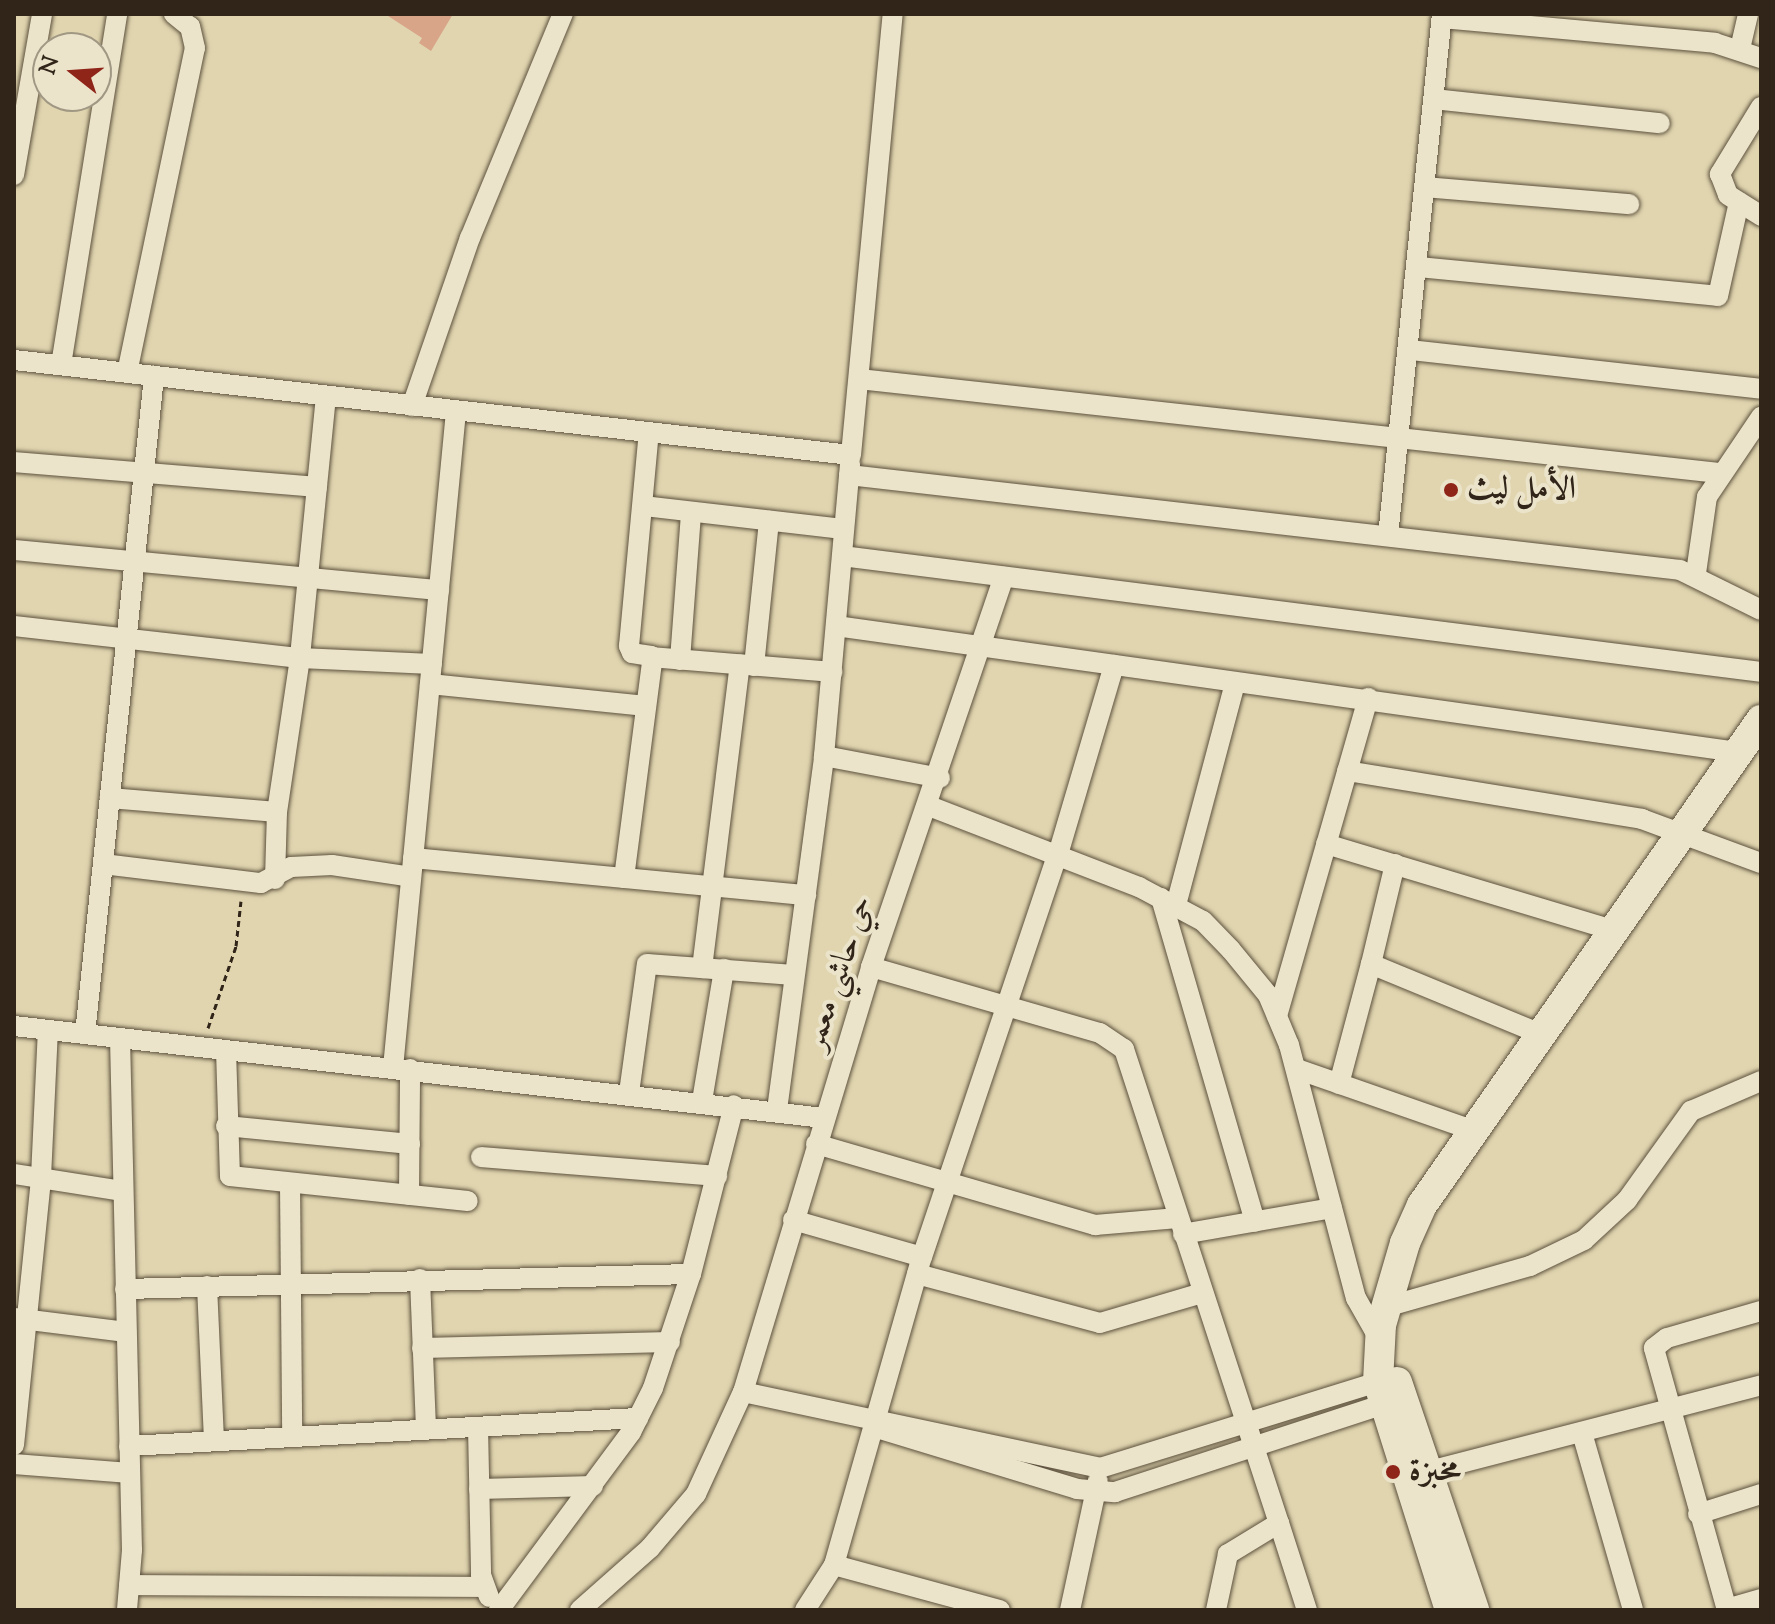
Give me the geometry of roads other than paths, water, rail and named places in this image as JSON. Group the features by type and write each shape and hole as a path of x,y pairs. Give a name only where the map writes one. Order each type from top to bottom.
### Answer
{"street":[{"path":"14,175 42,14"},
{"path":"61,365 117,14"},
{"path":"127,373 195,48 190,27 174,14"},
{"path":"412,406 470,238 563,14"},
{"path":"777,1110 824,756 893,14"},
{"path":"1740,49 1748,14"},
{"path":"1388,536 1402,435 1442,16 1740,49 1761,58"},
{"path":"1434,99 1660,123"},
{"path":"1418,267 1718,296 1753,205 1721,185 1720,174 1761,107"},
{"path":"1425,187 1629,204"},
{"path":"1410,350 1761,389"},
{"path":"14,360 649,432 850,465 1696,573 1761,610"},
{"path":"85,1034 154,376"},
{"path":"859,379 1402,435 1719,473"},
{"path":"275,879 277,812 300,658 326,396"},
{"path":"409,1195 410,1144 401,1068 412,868 456,411"},
{"path":"1696,573 1707,497 1719,473 1761,417"},
{"path":"649,432 629,646 632,653 680,660 832,672"},
{"path":"14,462 317,487"},
{"path":"644,506 844,529"},
{"path":"680,660 691,512"},
{"path":"702,968 710,886 769,521"},
{"path":"14,550 439,590"},
{"path":"842,556 1761,672"},
{"name":"حي حاشي معمر","path":"580,1610 650,1548 696,1494 743,1392 871,967 940,778 1004,577"},
{"path":"14,626 431,674 646,706"},
{"path":"836,626 985,643 1235,683 1368,698 1737,752"},
{"path":"624,878 651,657"},
{"path":"805,1610 834,1565 867,1420 950,1183 1002,1007 1059,851 1114,665"},
{"path":"1235,683 1169,901 1255,1222"},
{"path":"1277,1016 1368,698"},
{"path":"1387,1376 1386,1307 1422,1205 1685,833 1761,720"},
{"path":"824,756 940,778"},
{"path":"1347,771 1642,819 1761,863"},
{"path":"110,798 277,812"},
{"path":"929,806 1059,851 1169,901 1216,934 1268,995 1297,1069 1356,1298 1387,1376 1418,1474 1450,1610"},
{"path":"1326,844 1616,931"},
{"path":"103,864 243,882 275,879 291,867 332,865 624,878 806,895"},
{"path":"1339,1084 1395,864"},
{"path":"629,1093 643,969 652,963 794,975"},
{"path":"1371,964 1543,1035"},
{"path":"871,967 1100,1033 1124,1049 1251,1447 1307,1610"},
{"path":"702,1101 724,969"},
{"path":"14,1026 702,1101 824,1118"},
{"path":"14,1445 20,1318 41,1177 48,1030"},
{"path":"120,1038 130,1473 127,1610"},
{"path":"226,1050 226,1126 230,1176 468,1201"},
{"path":"1297,1069 1475,1131"},
{"path":"1386,1307 1530,1266 1584,1240 1627,1200 1691,1111 1761,1081"},
{"path":"478,1427 483,1587 498,1610 593,1486 638,1418 670,1342 691,1274 734,1105"},
{"path":"226,1126 410,1144"},
{"path":"816,1144 1112,1228 1255,1222 1332,1208"},
{"path":"481,1157 717,1176"},
{"path":"14,1174 123,1191"},
{"path":"290,1183 292,1437"},
{"path":"793,1220 919,1266 1100,1323 1202,1293"},
{"path":"125,1289 691,1274"},
{"path":"420,1279 426,1429"},
{"path":"207,1286 214,1441"},
{"path":"1761,1311 1656,1344 1668,1411 1727,1609 1761,1599"},
{"path":"20,1318 126,1332"},
{"path":"422,1348 670,1342"},
{"path":"743,1392 1100,1468 1245,1425 1387,1376"},
{"path":"867,1420 1096,1493 1135,1488 1251,1447 1387,1376"},
{"path":"1418,1474 1761,1385"},
{"path":"129,1446 638,1418"},
{"path":"1582,1433 1633,1610"},
{"path":"14,1464 130,1473"},
{"path":"1070,1610 1100,1468"},
{"path":"1418,1474 1474,1610"},
{"path":"479,1489 593,1486"},
{"path":"1698,1514 1761,1494"},
{"path":"1218,1607 1228,1554 1279,1523"},
{"path":"834,1565 1000,1610"},
{"path":"129,1585 483,1587"}],"place":[{"name":"الأمل ليث","path":"1451,490"},
{"name":"مخبزة","path":"1393,1472"}]}
